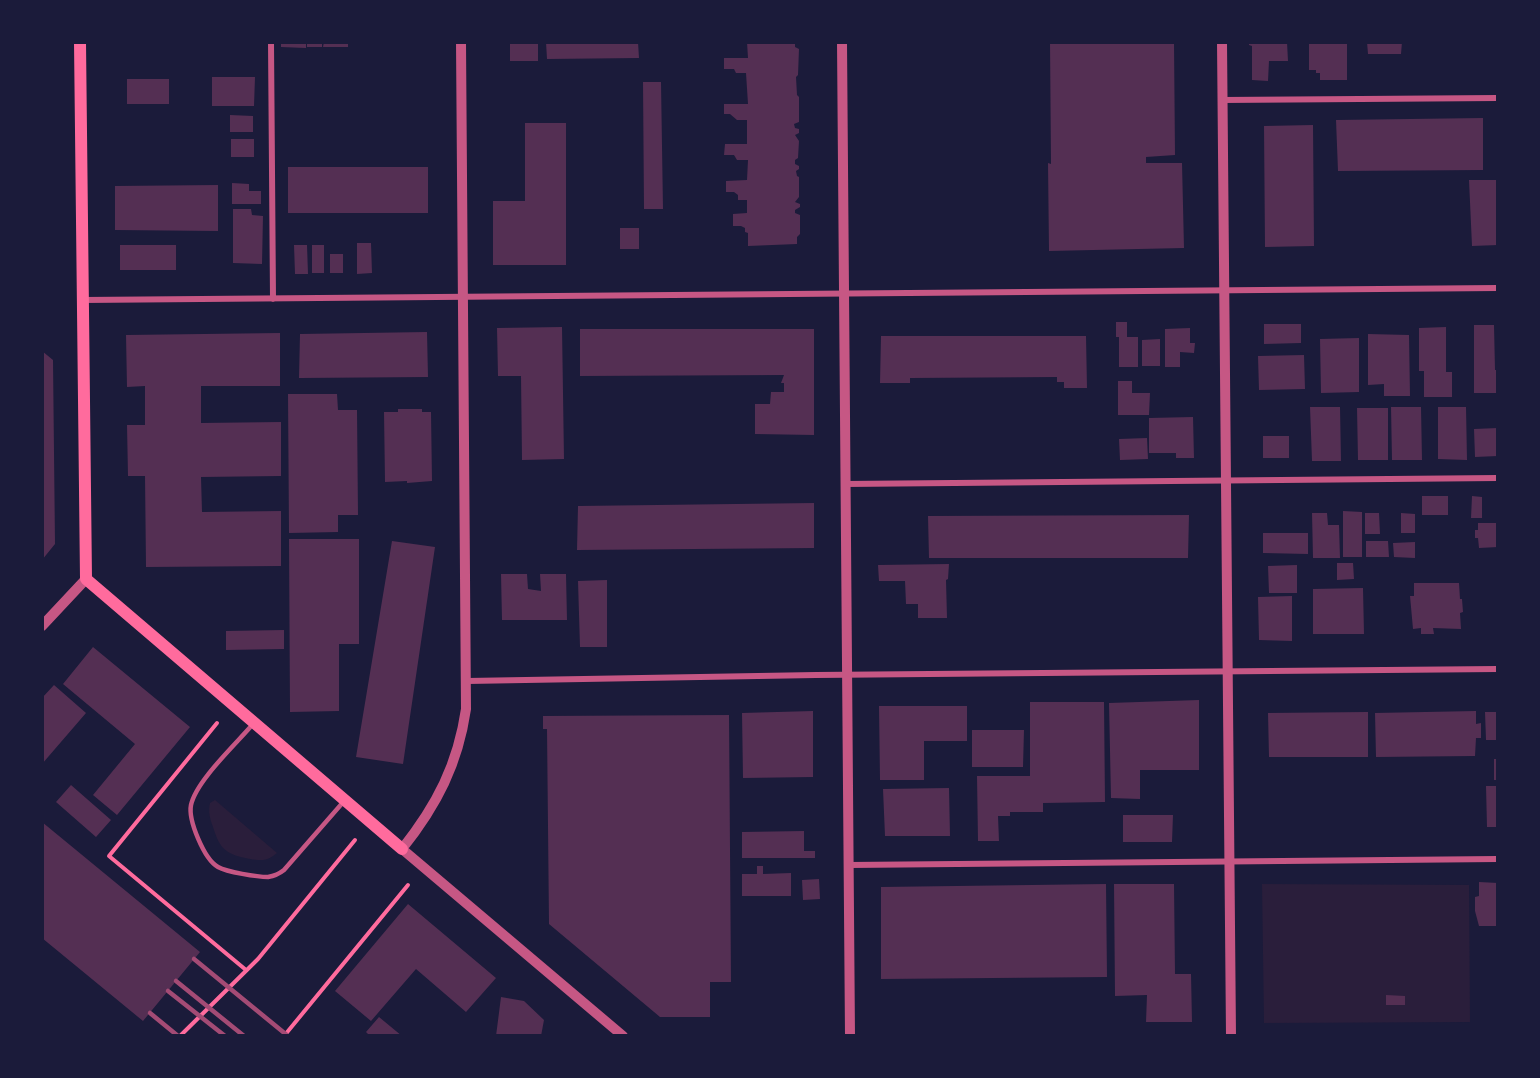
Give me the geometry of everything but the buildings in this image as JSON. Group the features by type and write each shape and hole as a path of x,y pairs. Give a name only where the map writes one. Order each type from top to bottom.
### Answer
{"main road":[{"path":"80,42 86,579 402,849"}],"street":[{"path":"271,42 273,299"},
{"path":"461,42 467,681 462,737 451,769 422,825 402,849 623,1036"},
{"path":"842,42 850,1036"},
{"path":"1222,42 1231,1036"},
{"path":"1222,100 1498,98"},
{"path":"83,300 1498,288"},
{"path":"845,484 1498,478"},
{"path":"42,626 86,579"},
{"path":"467,681 1498,669"},
{"path":"849,865 1498,859"}],"lane":[{"path":"254,723 200,785 190,808 204,849 218,867 228,871 267,877 278,874 345,800"}],"path":[{"path":"217,723 108,856 246,970"},
{"path":"180,1036 246,970 355,840"},
{"path":"284,1036 408,885"}],"shaded area":[{"path":"215,800 277,853 268,859 258,860 235,855 225,850 218,841 210,818 210,803"},
{"path":"1262,884 1469,885 1470,1022 1264,1023"}],"railway":[{"path":"194,959 288,1036"},
{"path":"176,981 244,1036"},
{"path":"168,991 225,1036"},
{"path":"150,1013 178,1036"}]}
